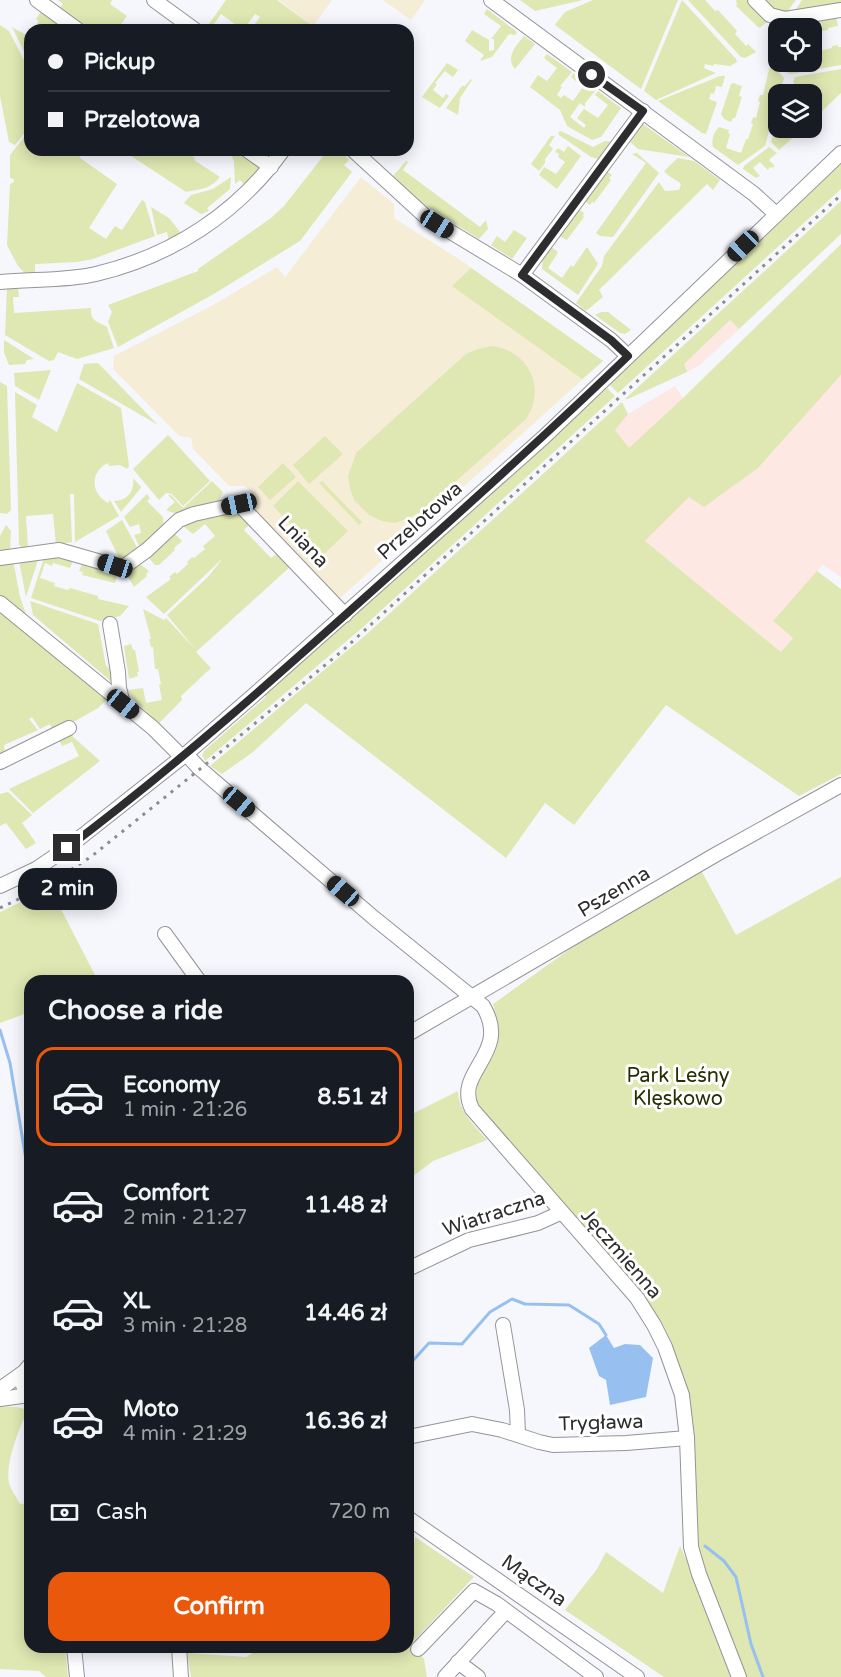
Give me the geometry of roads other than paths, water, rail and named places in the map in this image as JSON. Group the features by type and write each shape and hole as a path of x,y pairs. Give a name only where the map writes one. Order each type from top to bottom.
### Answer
{"street":[{"path":"37,0 70,24"},
{"path":"154,0 187,24"},
{"path":"491,0 754,194 776,214"},
{"path":"755,0 766,13 779,19 841,10"},
{"path":"522,275 643,111"},
{"name":"Przelotowa","path":"0,886 51,859 184,755 345,615 544,437 841,153"},
{"path":"257,156 271,166"},
{"path":"0,282 94,274 184,241 243,197 278,156"},
{"path":"359,156 426,217 522,275 611,340 628,356"},
{"name":"Lniana","path":"0,558 59,550 115,566 125,566 186,516 239,504 345,615"},
{"path":"0,603 470,997"},
{"path":"110,624 123,704"},
{"path":"0,762 69,728"},
{"name":"Pszenna","path":"414,1030 715,855 841,785"},
{"path":"165,934 195,975"},
{"name":"Jęczmienna","path":"470,997 483,1006 491,1020 493,1030 489,1047 469,1085 468,1102 489,1131 637,1298 654,1325 677,1377 682,1395 687,1438 691,1547 699,1574 739,1677"},
{"name":"Wiatraczna","path":"414,1266 469,1240 538,1223 560,1213"},
{"path":"503,1325 517,1410 518,1434"},
{"path":"0,1389 24,1371"},
{"path":"0,1399 24,1397"},
{"name":"Trygława","path":"414,1436 472,1424 518,1434 539,1442 565,1446 687,1438"},
{"name":"Mączna","path":"414,1522 637,1677"},
{"path":"418,1649 474,1591 487,1572"},
{"path":"474,1591 506,1611 596,1677"},
{"path":"445,1677 506,1611"},
{"path":"75,1653 77,1677"},
{"path":"179,1653 181,1677"},
{"path":"458,1662 478,1677"}],"water":[{"path":"606,1335 614,1348 625,1344 640,1345 653,1358 646,1397 610,1405 606,1380 599,1376 589,1348"}],"waterway":[{"path":"0,1030 10,1063 24,1148"},
{"path":"414,1359 429,1343 462,1344 490,1312 512,1299 525,1304 569,1305 599,1324 606,1335"},
{"path":"705,1546 724,1561 736,1577 751,1644 763,1677"}],"railway":[{"path":"0,908 46,886 92,856 342,651 841,195"}],"park label":[{"name":"Park Leśny Klęskowo","path":"678,1088"}]}
